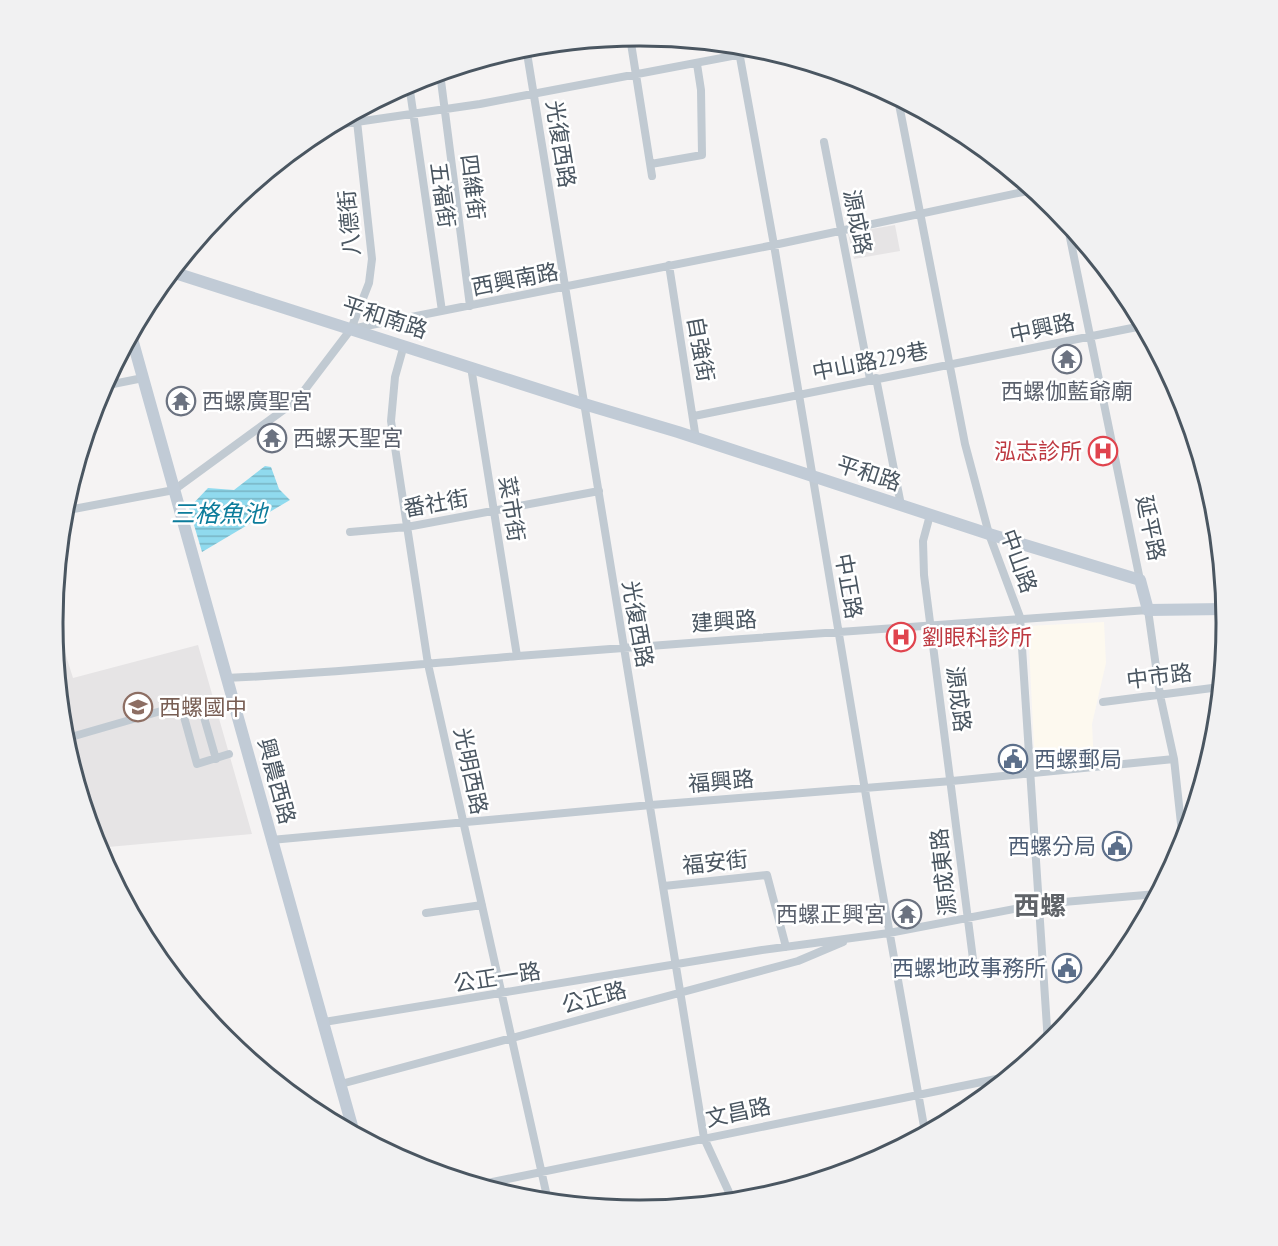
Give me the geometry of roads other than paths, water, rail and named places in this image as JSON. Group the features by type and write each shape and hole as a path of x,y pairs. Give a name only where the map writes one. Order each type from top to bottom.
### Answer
{"main road":[{"name":"平和南路","path":"180,275 584,404"},
{"name":"興農西路","path":"134,346 351,1122"},
{"name":"平和路","path":"584,404 1140,580"},
{"name":"延平路","path":"1140,580 1148,610"},
{"name":"建興路","path":"1148,610 1215,609"}],"street":[{"path":"632,46 652,177"},
{"path":"350,125 637,76 738,55"},
{"name":"中正路","path":"740,56 774,245 810,475 924,1124"},
{"name":"光復西路","path":"528,58 704,1138 729,1192"},
{"path":"651,164 702,155 701,90 697,64"},
{"name":"四維街","path":"441,82 470,306"},
{"name":"五福街","path":"410,94 442,311"},
{"name":"中山路","path":"900,109 965,444 989,534 1020,617 1047,1031"},
{"name":"八德街","path":"351,329 369,283 372,259 357,120"},
{"name":"源成路","path":"824,142 901,505"},
{"name":"西興南路","path":"351,329 774,245 1021,192"},
{"name":"延平路","path":"1069,240 1140,580"},
{"name":"自強街","path":"669,265 696,439"},
{"name":"中興路","path":"949,364 1133,328"},
{"path":"74,509 174,490 297,400 351,329"},
{"name":"光明西路","path":"404,345 394,377 391,421 428,664 545,1191"},
{"name":"中山路229巷","path":"694,416 949,364"},
{"name":"菜市街","path":"471,367 518,656"},
{"path":"115,384 143,378"},
{"name":"番社街","path":"350,532 407,527 599,491"},
{"name":"源成路","path":"930,515 922,541 924,575 952,781"},
{"name":"延平路","path":"1148,610 1161,695 1174,759 1181,820"},
{"name":"建興路","path":"226,678 334,673 518,656 839,633 932,623 1148,610"},
{"name":"中市路","path":"1103,702 1212,688"},
{"path":"74,736 199,700 216,759"},
{"path":"181,706 197,764 229,754"},
{"name":"福興路","path":"271,840 651,805 952,781 1174,759"},
{"name":"源成東路","path":"952,781 966,918 973,959"},
{"name":"福安街","path":"664,886 767,875 786,947"},
{"name":"公正路","path":"676,965 889,933 1040,904 1147,895"},
{"path":"426,913 482,905"},
{"name":"公正路","path":"341,1084 798,961 854,938"},
{"name":"公正一路","path":"324,1022 676,965"},
{"name":"文昌路","path":"496,1181 990,1080"}],"water":[{"name":"三格魚池","path":"265,466 271,467 279,489 290,500 202,552 189,508 208,488 234,490"}],"place":[{"name":"西螺伽藍爺廟","path":"1067,359"},
{"name":"西螺廣聖宮","path":"181,401"},
{"name":"西螺天聖宮","path":"272,438"},
{"name":"泓志診所","path":"1103,451"},
{"name":"劉眼科診所","path":"901,637"},
{"name":"西螺國中","path":"138,707"},
{"name":"西螺郵局","path":"1013,759"},
{"name":"西螺分局","path":"1117,846"},
{"name":"西螺正興宮","path":"907,914"},
{"name":"西螺地政事務所","path":"1067,968"}],"district":[{"name":"西螺","path":"1040,906"}]}
